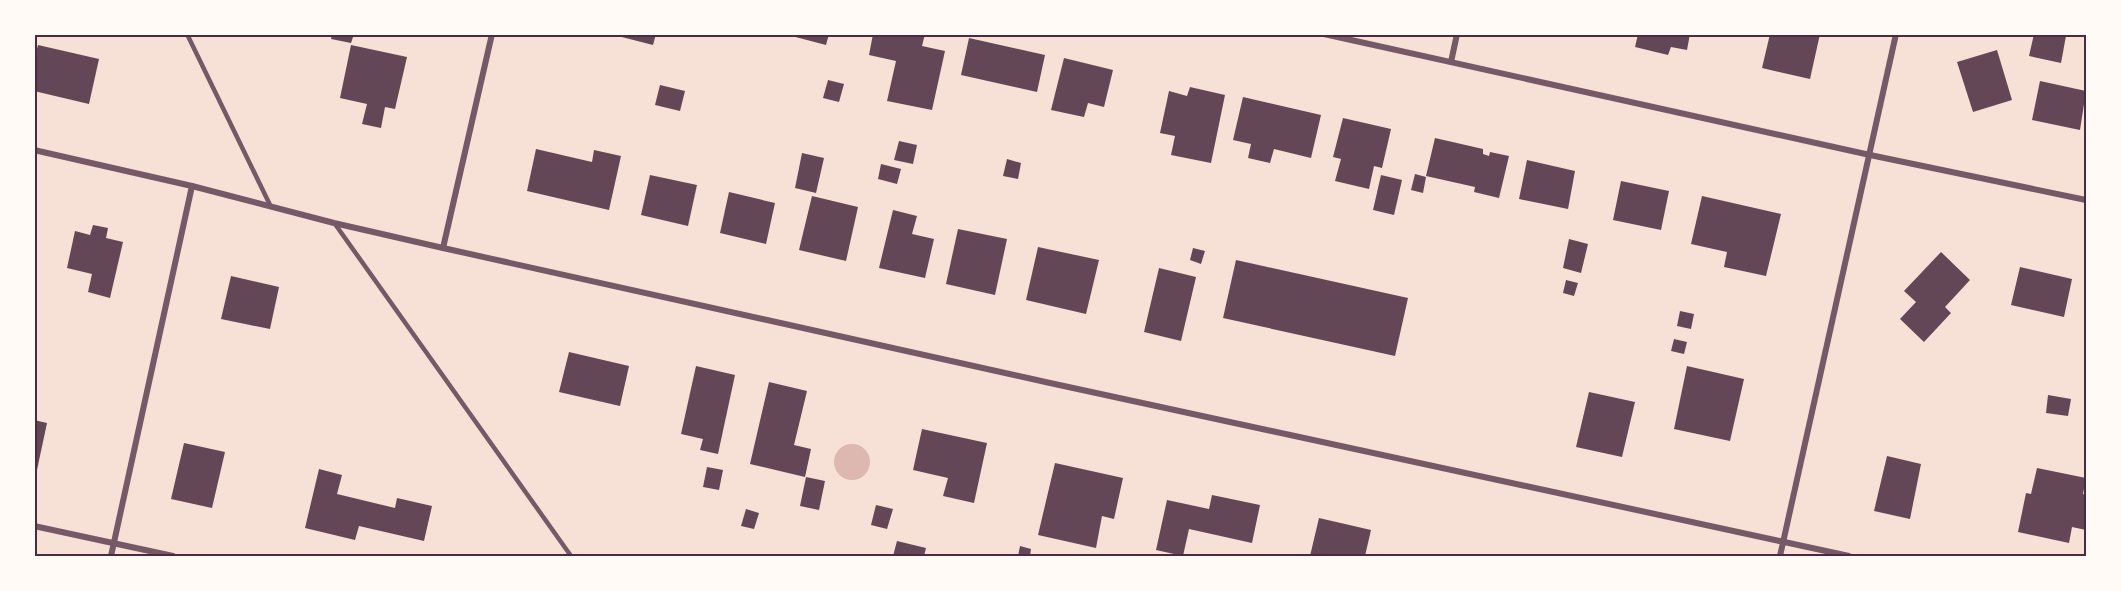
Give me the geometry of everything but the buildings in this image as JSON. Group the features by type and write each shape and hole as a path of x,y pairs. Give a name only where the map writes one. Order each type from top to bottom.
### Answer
{"street":[{"path":"443,248 492,34"},
{"path":"1324,34 1870,155 2086,200"},
{"path":"1451,62 1457,34"},
{"path":"1780,556 1896,34"},
{"path":"34,150 192,186 272,208 443,248 1849,556"},
{"path":"111,556 192,186"},
{"path":"34,526 173,556"}],"lane":[{"path":"187,34 272,208"},
{"path":"334,223 572,556"}],"shaded area":[{"path":"852,444 864,450 870,462 864,474 852,480 840,474 834,462 840,450"}]}
